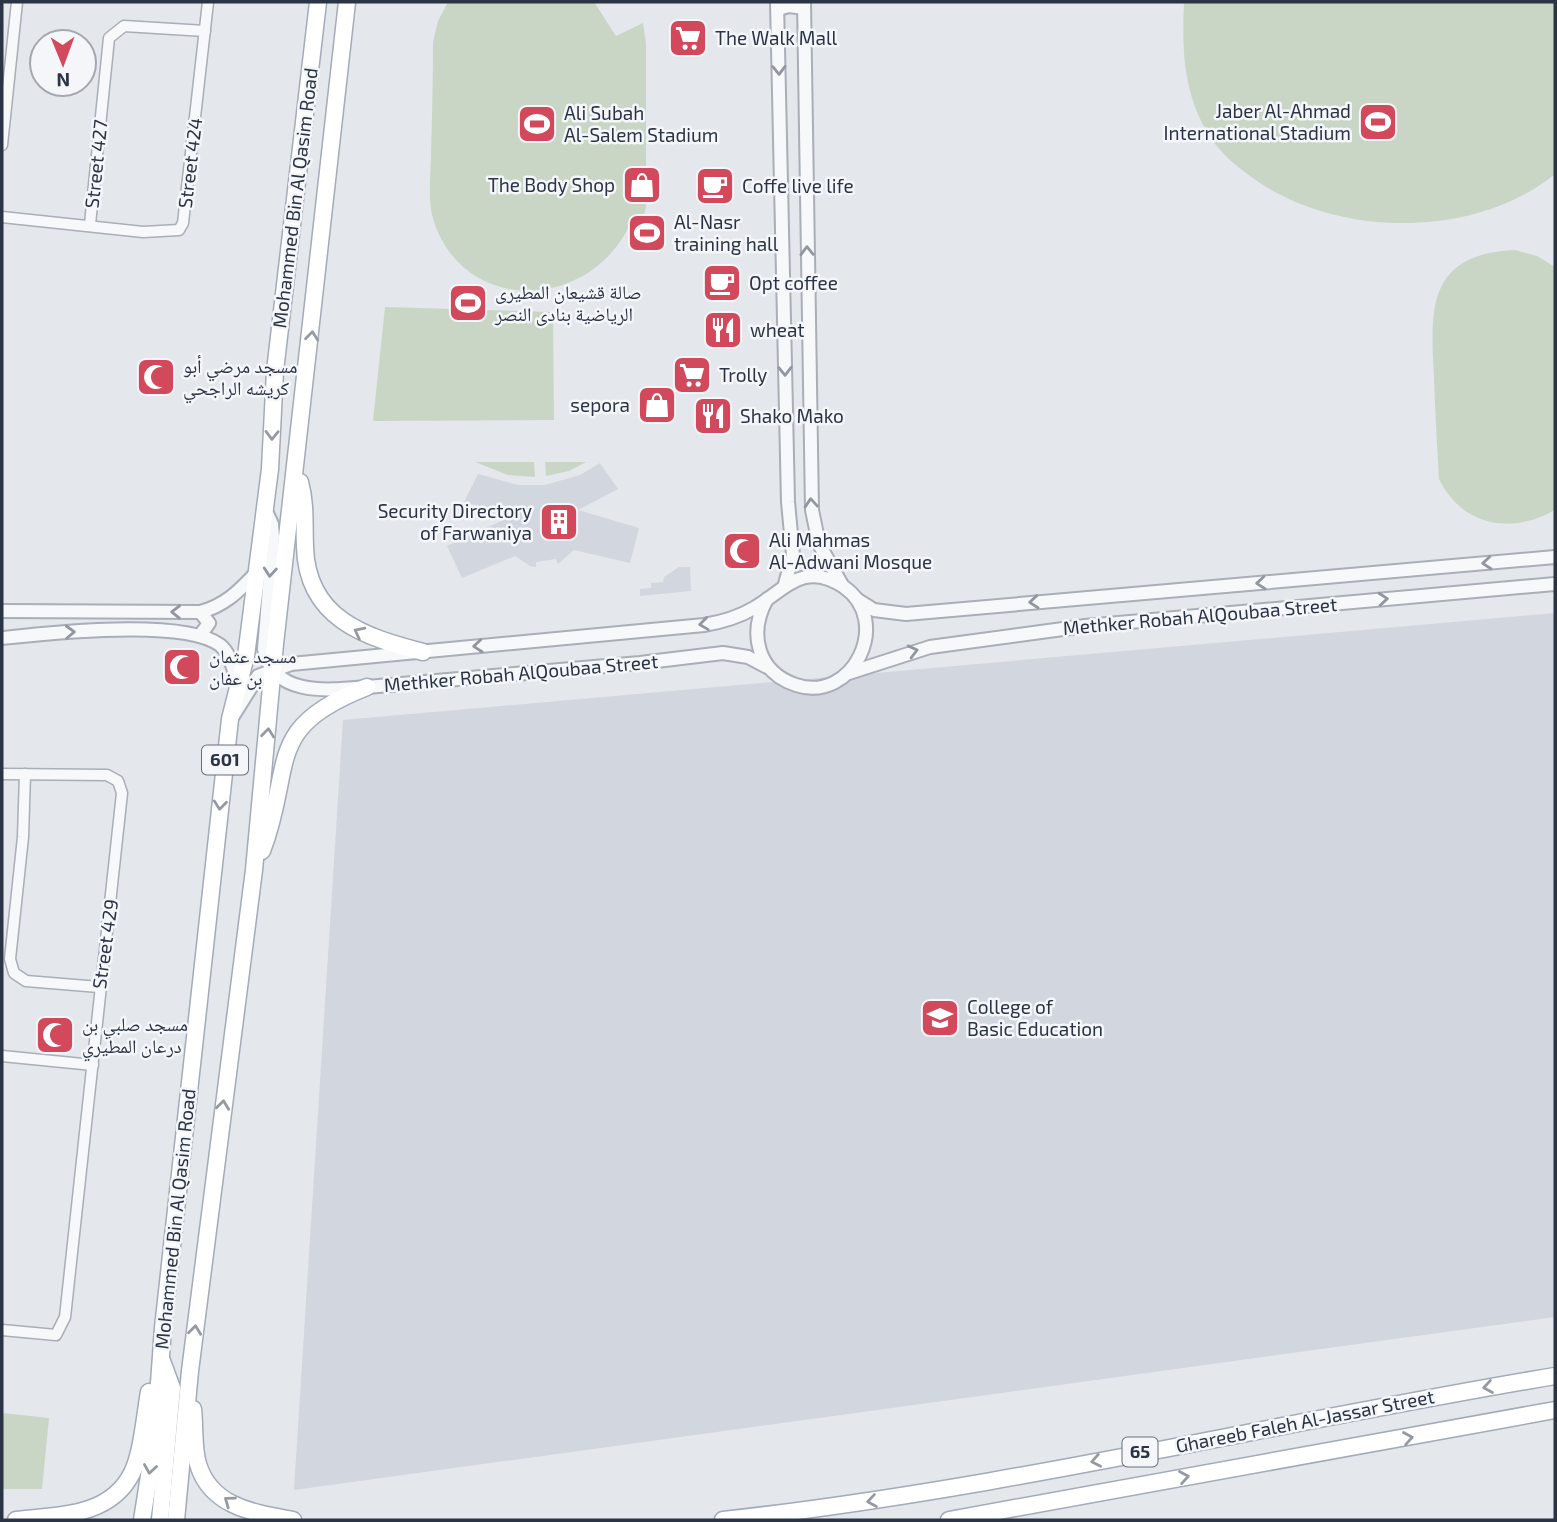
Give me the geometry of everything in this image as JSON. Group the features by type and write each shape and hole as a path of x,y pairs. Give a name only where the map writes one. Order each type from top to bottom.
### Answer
{"main road":[{"name":"Mohammed Bin Al Qasim Road","path":"142,1520 155,1438 163,1328 230,719 237,683 244,666 270,469 277,351 318,2"},
{"name":"Mohammed Bin Al Qasim Road","path":"176,1520 190,1371 254,870 347,2"},
{"path":"297,470 304,499 307,565 321,599 340,620 363,635 423,652"},
{"path":"254,870 268,837 283,765 293,738 307,720 324,706 367,687"},
{"path":"16,1520 84,1511 107,1502 120,1489 133,1471 163,1328"},
{"path":"160,1359 172,1388 160,1520"},
{"path":"190,1371 198,1465 209,1483 227,1503 244,1511 293,1520"},
{"name":"Ghareeb Faleh Al-Jassar Street","path":"723,1520 867,1503 1555,1376"},
{"name":"Ghareeb Faleh Al-Jassar Street","path":"948,1520 1555,1410"}],"street":[{"path":"2,145 17,2"},
{"name":"Street 424","path":"2,217 90,224 143,232 179,230 208,2"},
{"path":"785,584 793,545 788,502 777,6 804,5 811,510 826,559 850,592 862,609 867,636 858,662 849,673 834,682 809,687 783,680 770,669 757,642 756,627 766,599 785,584 815,577 850,592"},
{"name":"Street 427","path":"90,224 109,38 124,26 205,32"},
{"path":"264,506 273,531 264,649 275,670"},
{"name":"Methker Robah AlQoubaa Street","path":"850,592 874,610 906,614 1555,557"},
{"path":"2,611 200,612 228,600 255,575"},
{"name":"Methker Robah AlQoubaa Street","path":"849,673 920,649 1059,629 1555,584"},
{"name":"Methker Robah AlQoubaa Street","path":"230,719 240,707 253,681 275,670 312,660 704,625 731,619 766,599"},
{"path":"200,612 209,623 201,634"},
{"path":"2,638 109,631 201,634 227,652 237,683"},
{"name":"Methker Robah AlQoubaa Street","path":"275,670 286,682 302,687 332,690 640,663 723,653 748,657 770,669"},
{"name":"Street 429","path":"2,774 107,775 118,781 122,793 120,833 99,987 65,1317 56,1335 2,1330"},
{"path":"25,774 23,836 10,959 14,973 26,981 99,987"},
{"path":"2,1056 93,1065"}],"shaded area":[{"name":"Security Directory of Farwaniya","path":"600,463 618,489 578,510 639,528 630,563 574,550 558,564 556,559 536,562 536,567 530,566 515,556 462,578 447,546 512,516 464,502 478,474 518,485 545,485 580,475"},
{"path":"679,567 690,567 691,591 640,596 640,589 651,588 651,583 663,582 664,577"},
{"name":"College of Basic Education","path":"1555,613 1555,1317 294,1490 343,720"}],"green space":[{"name":"Ali Subah Al-Salem Stadium","path":"448,2 594,2 616,36 643,23 646,44 646,206 642,228 631,222 613,251 589,272 561,286 531,291 501,287 473,275 450,253 434,222 430,188 433,42 438,21"},
{"name":"Jaber Al-Ahmad International Stadium","path":"1184,2 1555,2 1555,174 1522,196 1485,211 1445,220 1403,223 1362,220 1321,211 1284,196 1250,176 1227,157 1213,141 1200,119 1186,71"},
{"path":"1515,250 1537,256 1555,267 1555,510 1538,518 1505,524 1474,516 1449,495 1439,479 1433,328 1440,289 1450,273 1465,262 1486,254"},
{"path":"385,307 553,312 554,420 373,421"},
{"path":"475,462 534,462 535,477 508,475"},
{"path":"545,462 586,462 569,471 546,476"},
{"path":"2,1413 49,1418 42,1489 2,1489"}],"place":[{"name":"The Walk Mall","path":"688,38"},
{"name":"Jaber Al-Ahmad International Stadium","path":"1378,122"},
{"name":"Ali Subah Al-Salem Stadium","path":"537,124"},
{"name":"The Body Shop","path":"642,185"},
{"name":"Coffe live life","path":"715,186"},
{"name":"Al-Nasr training hall","path":"647,233"},
{"name":"Opt coffee","path":"722,283"},
{"name":"صالة قشيعان المطيرى الرياضية بنادى النصر","path":"468,303"},
{"name":"wheat","path":"723,330"},
{"name":"Trolly","path":"692,375"},
{"name":"مسجد مرضي أبو كريشه الراجحي","path":"156,377"},
{"name":"sepora","path":"657,405"},
{"name":"Shako Mako","path":"713,416"},
{"name":"Security Directory of Farwaniya","path":"559,522"},
{"name":"Ali Mahmas Al-Adwani Mosque","path":"742,551"},
{"name":"مسجد عثمان بن عفان","path":"182,667"},
{"name":"College of Basic Education","path":"940,1018"},
{"name":"مسجد صلبي بن درعان المطيري","path":"55,1035"}]}
